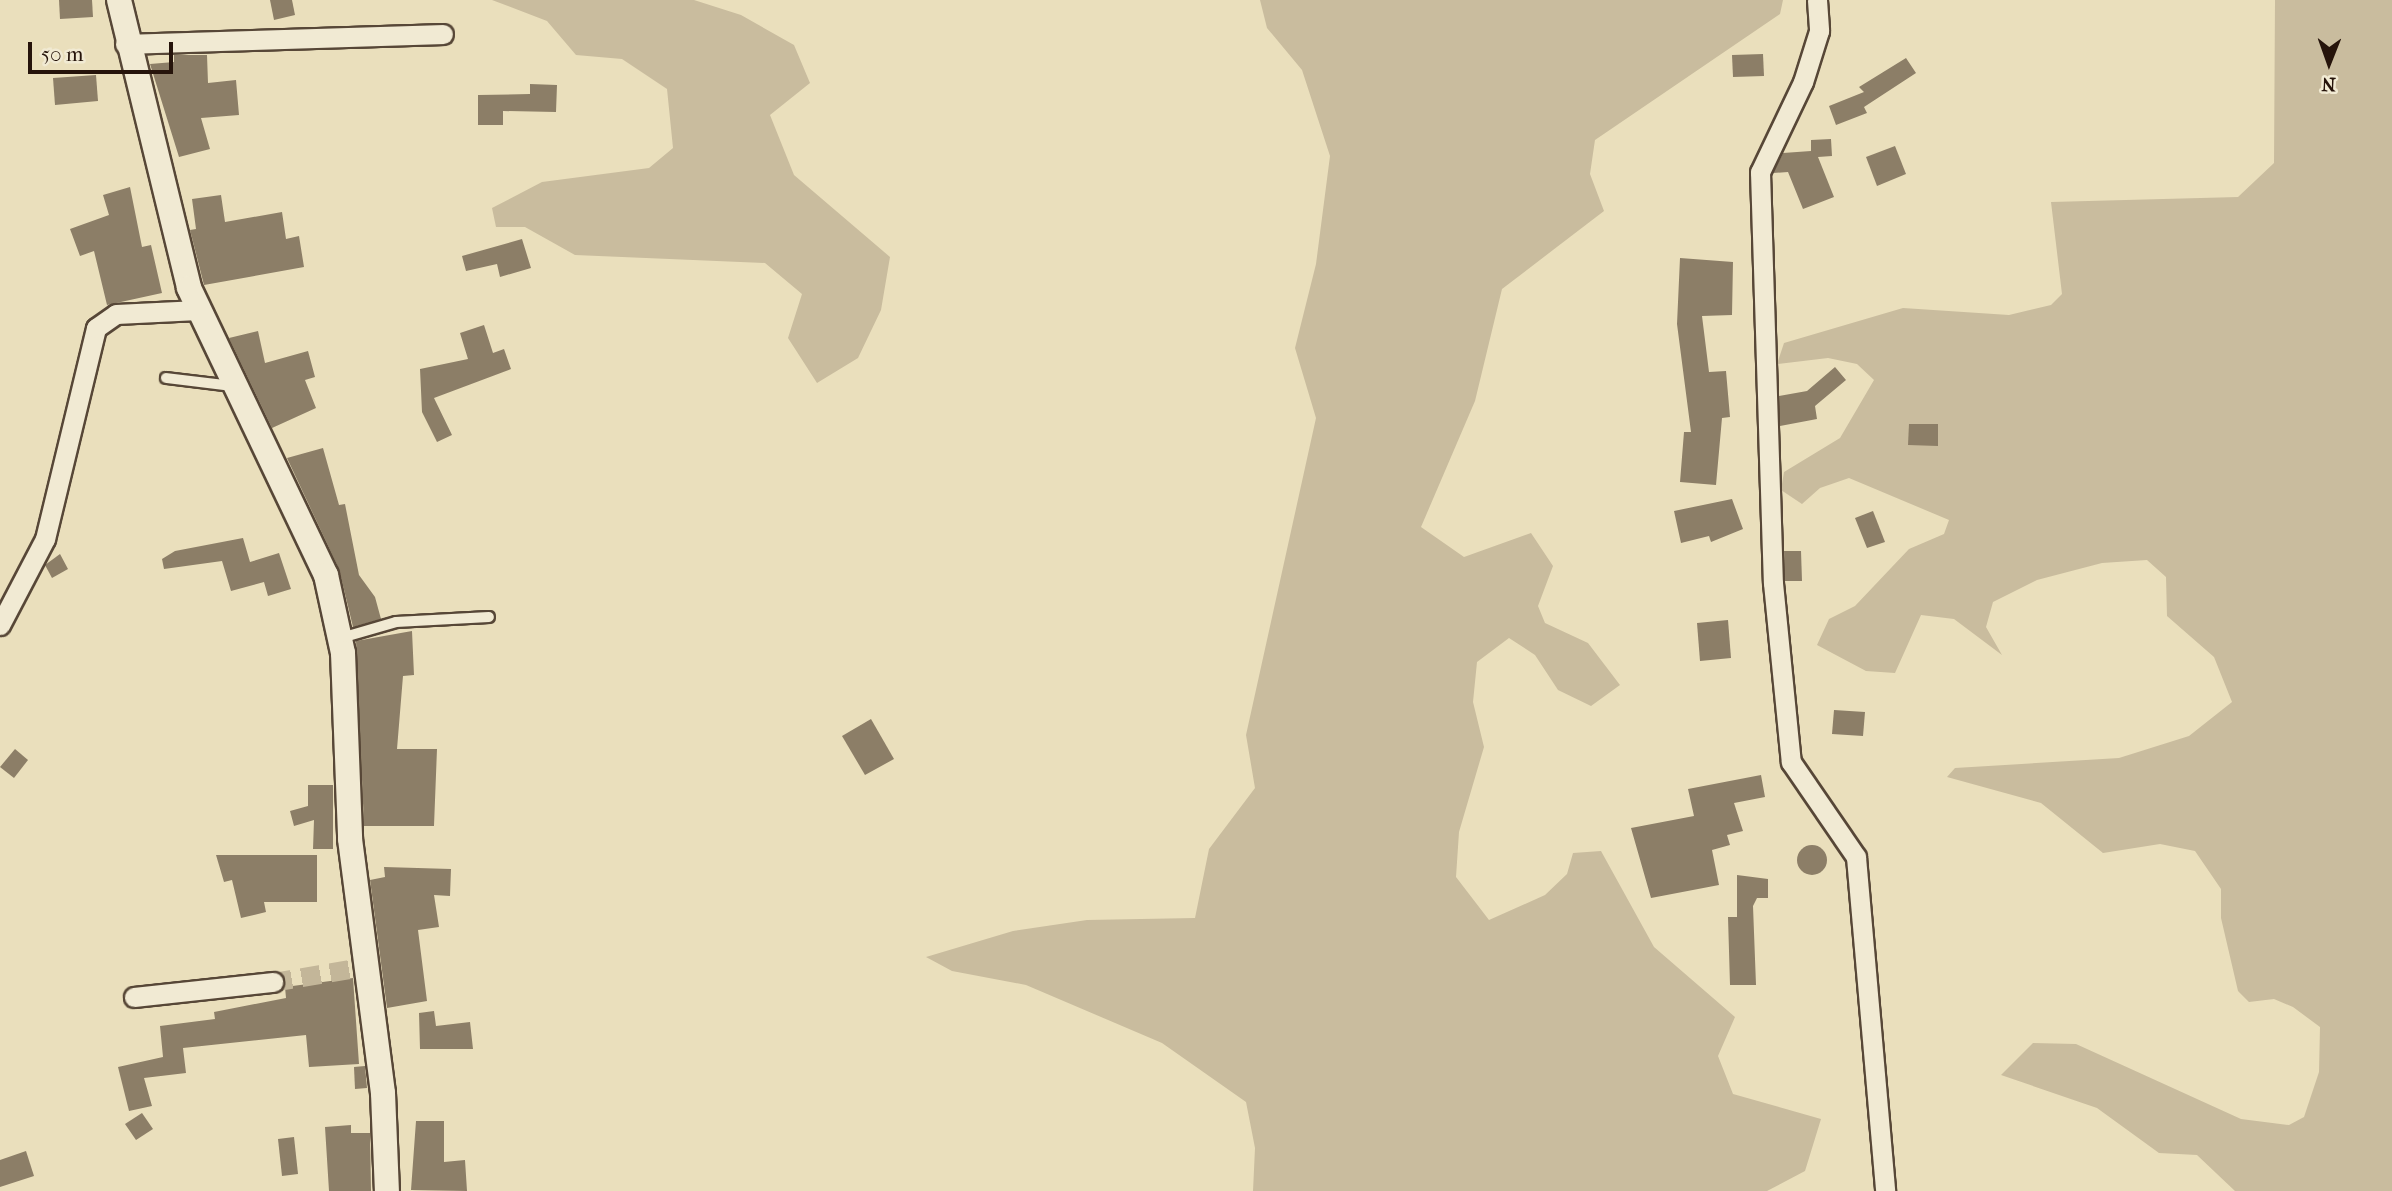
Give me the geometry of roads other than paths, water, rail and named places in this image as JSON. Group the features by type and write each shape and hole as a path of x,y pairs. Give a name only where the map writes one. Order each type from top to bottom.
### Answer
{"street":[{"path":"119,0 125,44 198,310 326,575 340,638 358,967 383,1093 387,1191"},
{"path":"1817,0 1819,31 1803,82 1760,173 1773,583 1791,762 1856,857 1885,1191"},
{"path":"125,44 443,34"},
{"path":"0,625 45,539 96,328 116,314 198,310"},
{"path":"134,997 273,982"}],"lane":[{"path":"166,378 236,387"},
{"path":"340,638 396,622 489,617"}],"tunnel":[{"path":"273,982 351,969"}]}
